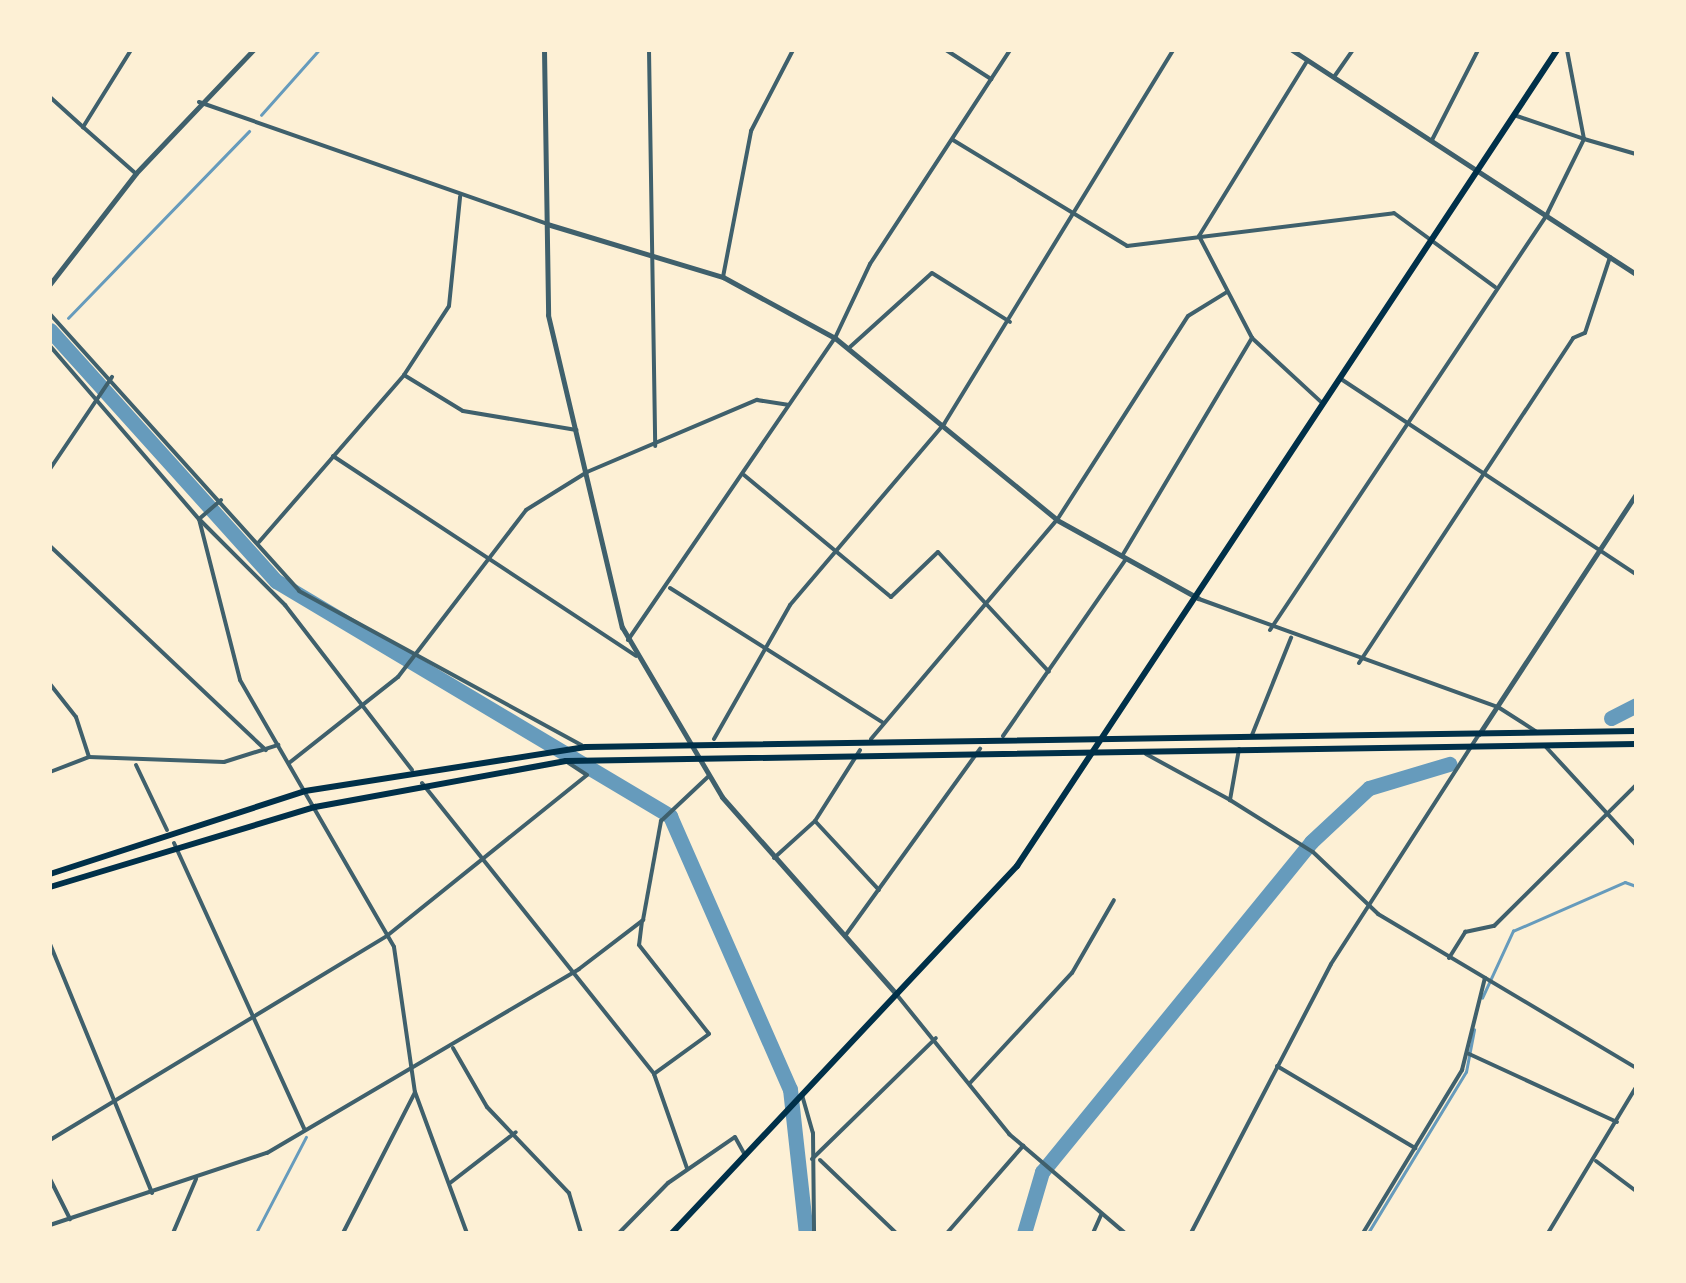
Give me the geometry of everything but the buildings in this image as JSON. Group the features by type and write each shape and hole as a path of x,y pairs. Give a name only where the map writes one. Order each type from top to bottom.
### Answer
{"main road":[{"path":"676,1232 1016,866 1100,751 1557,50"},
{"path":"50,874 167,830 305,790 412,770 584,747 689,740 1478,736 1636,731"},
{"path":"50,887 174,843 316,807 422,783 566,761 860,750 1142,751 1636,744"}],"street":[{"path":"83,127 107,102 131,50"},
{"path":"50,284 136,173 199,102 253,50"},
{"path":"544,50 548,316 628,640 708,776 774,858 936,1038 1023,1146 1125,1233"},
{"path":"649,50 655,446"},
{"path":"723,277 751,131 793,50"},
{"path":"946,50 991,79"},
{"path":"628,640 669,588 835,338 870,264 1010,50"},
{"path":"714,740 763,651 836,552 944,424 1079,215 1173,50"},
{"path":"1292,50 1636,274"},
{"path":"1334,78 1353,50"},
{"path":"1432,140 1478,50"},
{"path":"1270,630 1495,287 1548,214 1584,140 1567,50"},
{"path":"1199,236 1307,61"},
{"path":"50,96 136,173"},
{"path":"199,102 460,197 723,277 850,347 1057,520 1124,558 1198,598 1270,630 1358,663 1498,707 1537,732"},
{"path":"1514,116 1636,154"},
{"path":"952,140 1128,246 1394,214 1495,287"},
{"path":"259,542 404,375 449,306 460,197"},
{"path":"1199,236 1252,338 1324,405"},
{"path":"1358,663 1573,338 1585,333 1610,257"},
{"path":"850,347 932,272 1010,322"},
{"path":"871,739 1057,520 1188,316 1227,292"},
{"path":"50,314 112,377 298,591 584,747"},
{"path":"1003,736 1124,558 1252,338"},
{"path":"50,346 202,518 285,605 360,708 412,770"},
{"path":"404,375 464,411 576,430"},
{"path":"50,469 94,393 112,377"},
{"path":"1341,379 1636,574"},
{"path":"289,764 404,669 526,510 587,472 757,400 790,406"},
{"path":"333,456 485,560 636,656"},
{"path":"744,475 890,597 938,552 981,608 1049,672"},
{"path":"1191,1233 1276,1065 1368,905 1636,494"},
{"path":"202,518 221,500"},
{"path":"202,518 227,645 278,745 388,934 415,1092 468,1233"},
{"path":"50,546 266,750"},
{"path":"669,588 763,651 882,722"},
{"path":"1252,735 1290,638"},
{"path":"50,684 76,717 89,756"},
{"path":"50,772 89,756 136,765 266,750 278,745"},
{"path":"1546,747 1606,822 1636,845"},
{"path":"1230,800 1240,748"},
{"path":"844,936 980,749"},
{"path":"774,858 816,820 860,750"},
{"path":"1142,751 1300,843 1368,905 1449,958 1636,1068"},
{"path":"50,1140 252,1011 388,934 587,774 566,761"},
{"path":"136,765 167,830"},
{"path":"654,1074 709,1034 639,945 664,816 708,776"},
{"path":"422,783 654,1074 687,1168"},
{"path":"1449,958 1465,932 1494,926 1548,866 1606,822 1636,785"},
{"path":"816,820 879,890"},
{"path":"174,843 305,1132"},
{"path":"970,1083 1072,974 1114,900"},
{"path":"50,1225 196,1179 305,1132 453,1048 572,974 642,920"},
{"path":"50,944 110,1103 152,1193"},
{"path":"1363,1233 1466,1053 1485,979"},
{"path":"820,1160 936,1038"},
{"path":"453,1048 469,1085 569,1192 581,1233"},
{"path":"1466,1053 1617,1122"},
{"path":"1276,1065 1414,1148"},
{"path":"1548,1233 1596,1161 1636,1087"},
{"path":"343,1233 415,1092"},
{"path":"800,1096 812,1159 814,1233"},
{"path":"450,1183 516,1132"},
{"path":"619,1233 687,1168 735,1136 745,1155"},
{"path":"947,1233 1023,1146"},
{"path":"812,1159 820,1160 896,1233"},
{"path":"1596,1161 1636,1191"},
{"path":"173,1233 196,1179"},
{"path":"50,1180 70,1218"},
{"path":"1093,1233 1102,1214"}],"waterway":[{"path":"261,115 319,50"},
{"path":"68,318 249,131"},
{"path":"50,330 276,581 670,816 790,1089 806,1233"},
{"path":"1611,718 1636,705"},
{"path":"1024,1233 1042,1172 1311,842 1369,788 1449,764"},
{"path":"1482,998 1513,931 1625,882 1636,886"},
{"path":"1368,1233 1466,1072 1474,1030"},
{"path":"256,1233 306,1137"}]}
